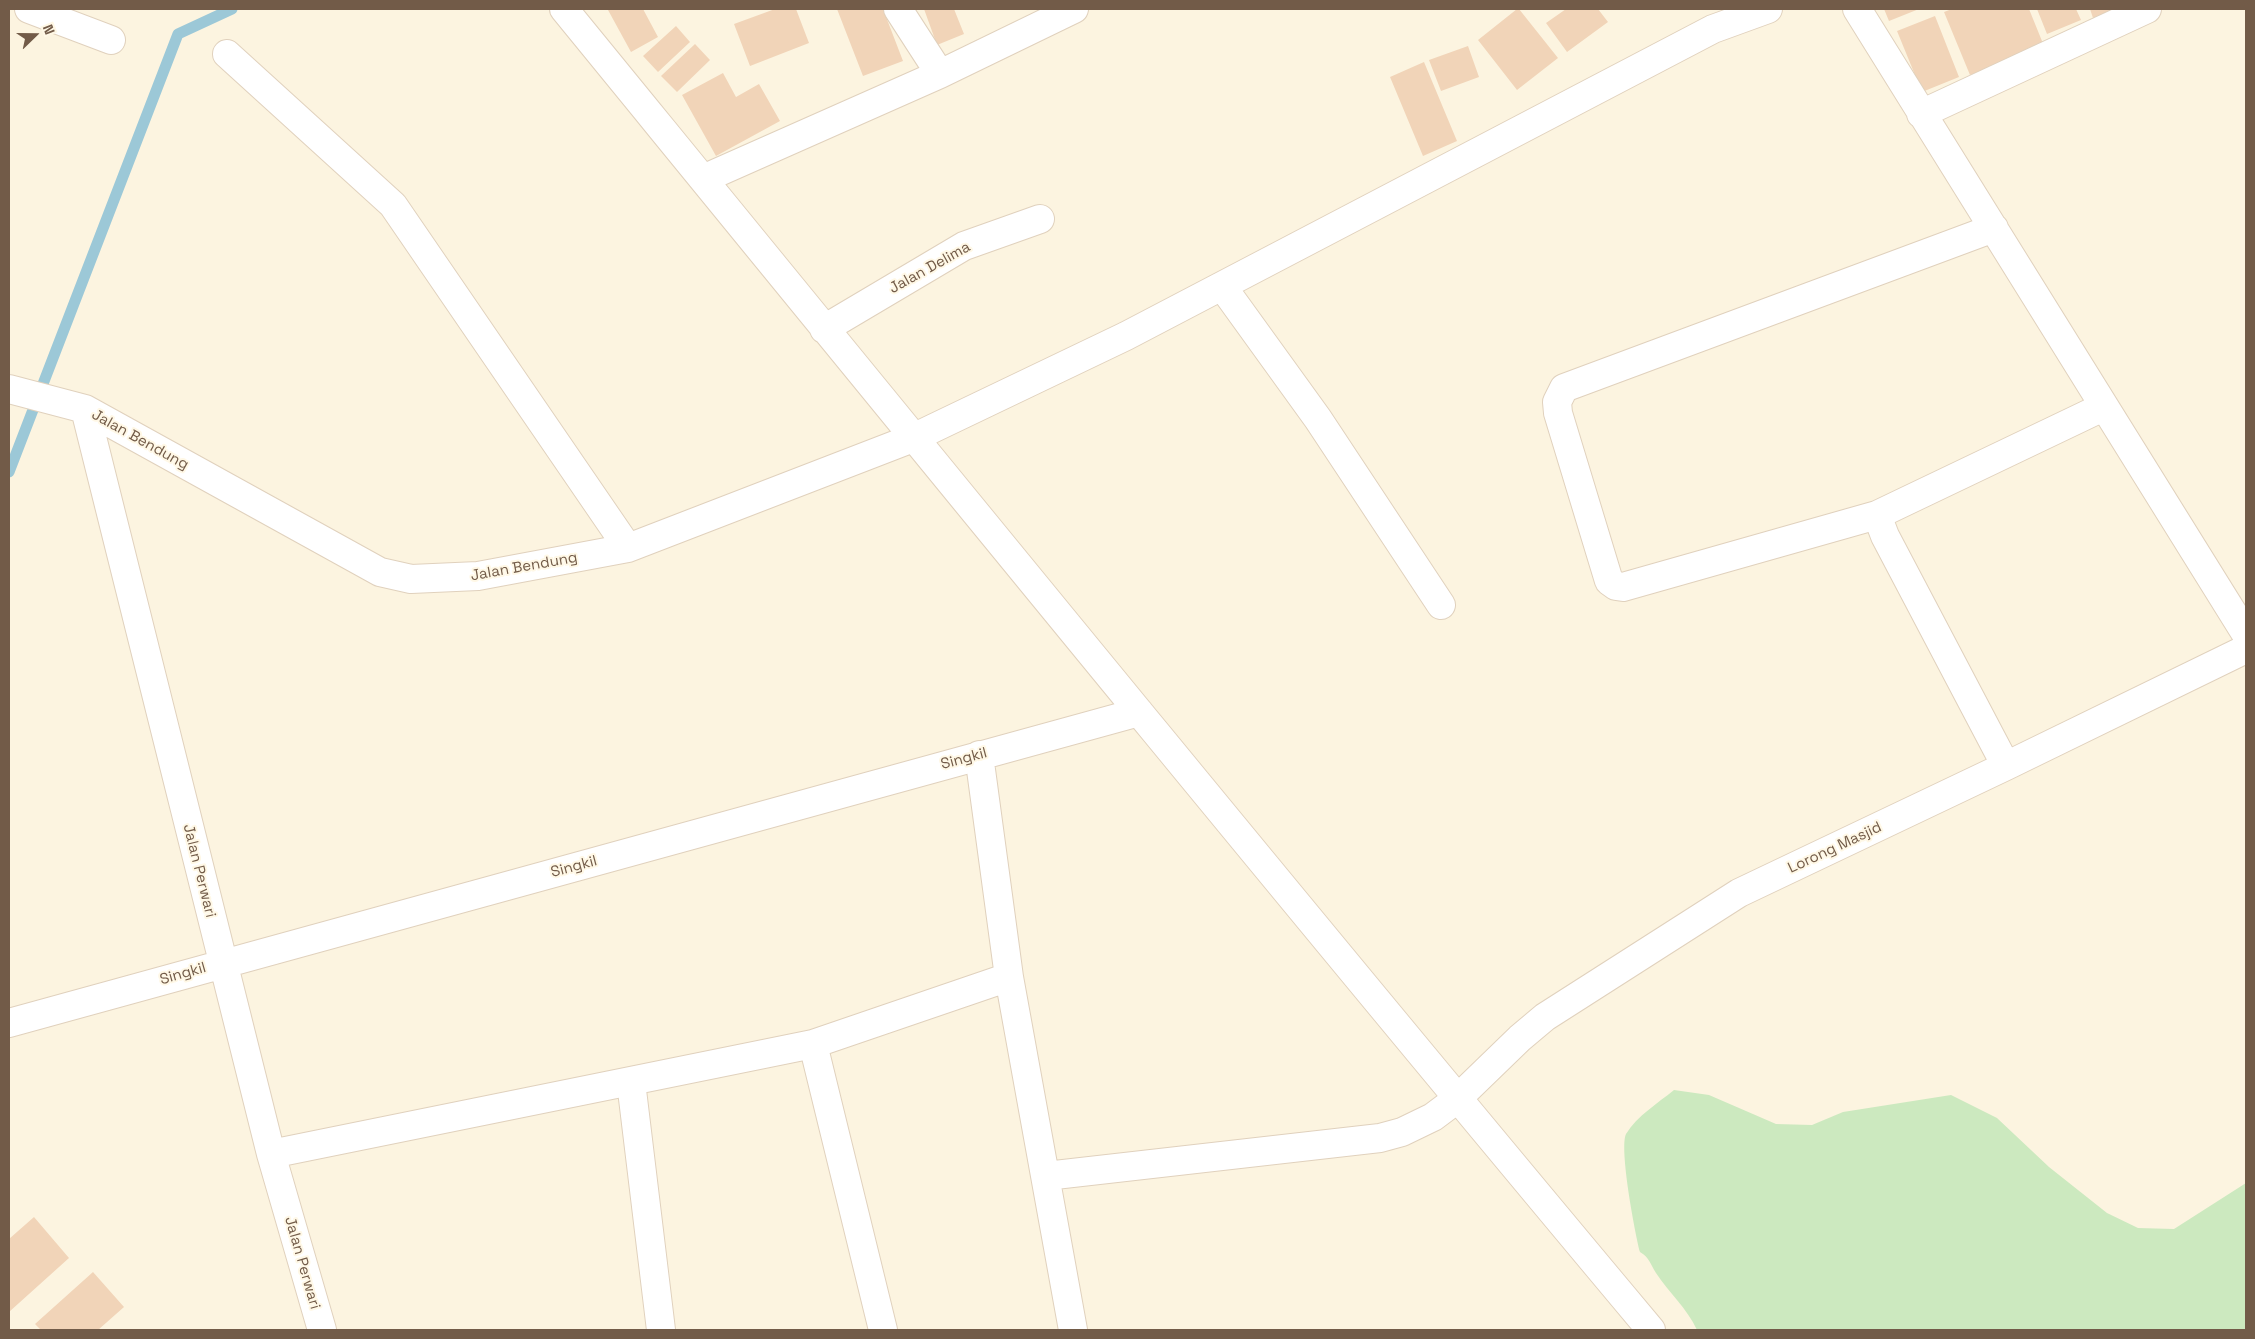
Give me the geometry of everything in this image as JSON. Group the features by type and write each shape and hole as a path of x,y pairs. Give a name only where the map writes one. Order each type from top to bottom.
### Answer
{"street":[{"path":"29,9 111,40"},
{"path":"564,9 913,438 1457,1098 1651,1330"},
{"path":"898,9 940,74"},
{"path":"703,179 940,74 1074,9"},
{"name":"Jalan Bendung","path":"9,389 80,408 380,572 412,579 478,576 628,548 913,438 1126,336 1713,29 1768,9"},
{"path":"1857,9 2246,634"},
{"path":"1921,114 2147,9"},
{"path":"227,54 393,206 628,548"},
{"name":"Jalan Delima","path":"824,329 964,246 1040,218"},
{"path":"1994,228 1564,388 1557,402 1558,413 1606,578 1616,586 1623,587 1877,515 2103,407"},
{"path":"1222,286 1318,419 1442,605"},
{"name":"Jalan Perwari","path":"80,408 271,1154 322,1330"},
{"path":"1877,515 1885,536 2006,766"},
{"name":"Lorong Masjid","path":"1046,1176 1380,1138 1402,1132 1433,1117 1457,1098 1545,1017 1739,893 2246,649"},
{"name":"Singkil","path":"9,1023 1139,712"},
{"path":"979,755 1009,978 1073,1330"},
{"path":"271,1154 813,1044 1009,978"},
{"path":"813,1044 883,1330"},
{"path":"631,1082 661,1330"}],"green space":[{"path":"1674,1090 1709,1095 1776,1124 1812,1125 1843,1112 1951,1095 1997,1118 2049,1167 2107,1213 2138,1228 2174,1229 2246,1183 2246,1330 1697,1330 1648,1259 1640,1252 1626,1172 1624,1142 1626,1134 1642,1116"}],"building":[{"path":"643,9 658,37 631,52 608,10"},
{"path":"775,9 796,9 809,43 750,66 734,24"},
{"path":"837,9 883,9 903,61 863,76"},
{"path":"924,9 954,9 964,34 937,45"},
{"path":"1519,9 1558,58 1517,90 1478,40"},
{"path":"1566,9 1598,9 1608,22 1567,52 1546,23"},
{"path":"1884,9 1919,9 1889,21"},
{"path":"1952,9 2029,9 2044,46 1970,75 1944,12"},
{"path":"2037,9 2076,9 2081,20 2047,34"},
{"path":"2090,9 2117,9 2093,18"},
{"path":"1935,16 1959,77 1922,92 1897,31"},
{"path":"676,26 690,42 658,72 643,56"},
{"path":"695,44 710,60 677,92 661,76"},
{"path":"1468,46 1479,77 1441,91 1429,60"},
{"path":"1424,62 1457,141 1423,156 1390,77"},
{"path":"723,73 736,97 759,84 780,121 716,156 682,95"},
{"path":"34,1217 69,1258 9,1312 9,1239"},
{"path":"93,1272 124,1307 98,1330 41,1330 35,1324"}],"waterway":[{"path":"9,472 178,34 232,9"}]}
